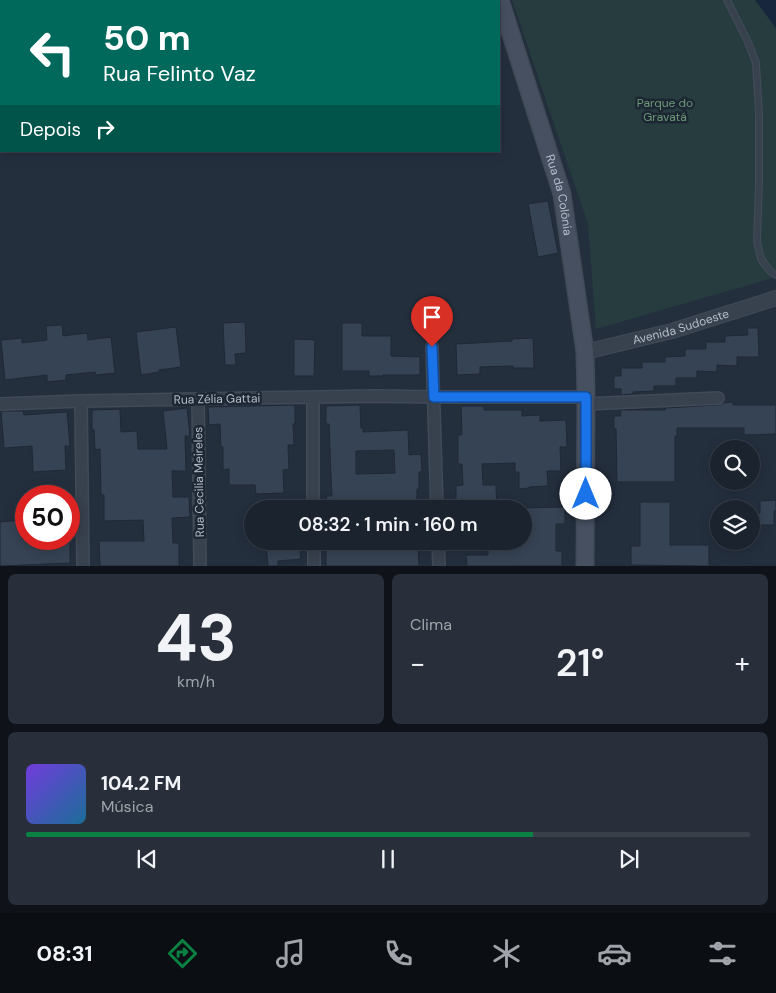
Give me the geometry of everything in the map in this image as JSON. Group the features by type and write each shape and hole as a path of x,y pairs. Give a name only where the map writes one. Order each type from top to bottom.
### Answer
{"main road":[{"name":"Rua da Colônia","path":"500,0 562,194 585,352 585,566"}],"street":[{"name":"Avenida Sudoeste","path":"585,352 672,331 776,300"},
{"path":"432,347 437,500"},
{"name":"Rua Zélia Gattai","path":"0,404 377,396 586,400 718,398"},
{"path":"312,397 313,500"},
{"name":"Rua Cecilia Meireles","path":"198,399 200,566"},
{"path":"81,401 83,566"},
{"path":"314,550 314,566"},
{"path":"438,550 438,566"}],"lane":[{"path":"727,0 748,42 756,63 759,113 757,242 761,259 776,276"}],"green space":[{"name":"Parque do Gravatá","path":"512,0 776,0 776,277 596,329 588,224"}],"water":[{"path":"755,0 776,0 776,28"}],"building":[{"path":"548,201 558,253 538,257 528,204"},
{"path":"245,322 246,353 235,354 236,365 225,365 223,323"},
{"path":"342,323 362,323 362,336 391,336 391,356 420,357 420,375 369,376 369,371 342,371"},
{"path":"62,325 63,336 87,333 88,340 111,337 115,373 96,375 95,372 66,375 66,380 47,382 47,375 5,380 1,340 22,338 22,343 47,340 46,326"},
{"path":"176,327 181,367 141,375 136,332"},
{"path":"747,328 758,328 759,357 737,357 737,366 717,365 717,372 697,371 697,378 676,378 676,386 654,386 654,391 633,392 633,394 621,395 621,389 614,389 614,376 621,376 621,368 642,368 642,362 665,362 665,357 685,356 685,349 706,349 706,342 725,342 725,336 748,335"},
{"path":"533,338 534,368 513,368 513,366 480,367 480,374 457,375 456,344"},
{"path":"294,339 315,340 314,376 294,376"},
{"path":"733,402 733,405 776,405 776,434 744,435 744,428 677,428 677,436 675,436 675,482 617,482 614,416 621,416 620,410 665,410 665,408 718,405"},
{"path":"295,405 295,424 293,424 294,445 288,445 289,469 283,470 284,493 256,494 255,485 229,485 229,469 223,470 220,424 209,425 208,407"},
{"path":"360,405 361,428 363,428 363,432 408,430 409,455 421,454 422,472 419,472 417,500 326,500 326,496 332,496 329,424 326,424 326,406","holes":["394,450 395,473 356,474 356,451"]},
{"path":"461,406 484,406 484,410 522,410 522,416 540,415 540,421 566,420 567,447 560,447 561,471 547,471 548,486 519,489 519,472 515,472 515,463 482,464 483,485 496,485 497,500 456,500 456,486 463,485 462,464 458,464 458,435 462,435"},
{"path":"187,408 190,436 185,436 186,471 172,471 173,497 189,497 190,517 172,518 173,543 179,543 179,566 100,566 99,541 144,541 143,520 104,521 104,495 101,495 100,449 95,450 92,410 120,409 121,432 137,431 138,449 167,449 163,411"},
{"path":"1,411 23,411 24,415 67,412 70,446 65,446 66,470 33,472 32,446 4,448"},
{"path":"776,500 774,525 760,525 760,501"},
{"path":"640,502 670,502 670,545 709,545 709,566 631,565 631,546 640,546"},
{"path":"565,507 565,524 556,524 556,551 562,551 562,566 467,566 466,555 488,555 488,550 532,550 532,508"},
{"path":"15,521 15,550 70,550 70,563 0,566 0,522"},
{"path":"266,550 300,550 301,559 278,561 278,566 268,566"},
{"path":"326,550 418,550 419,566 326,566"}],"route":[{"path":"432,347 434,397 586,397 586,494"}]}
